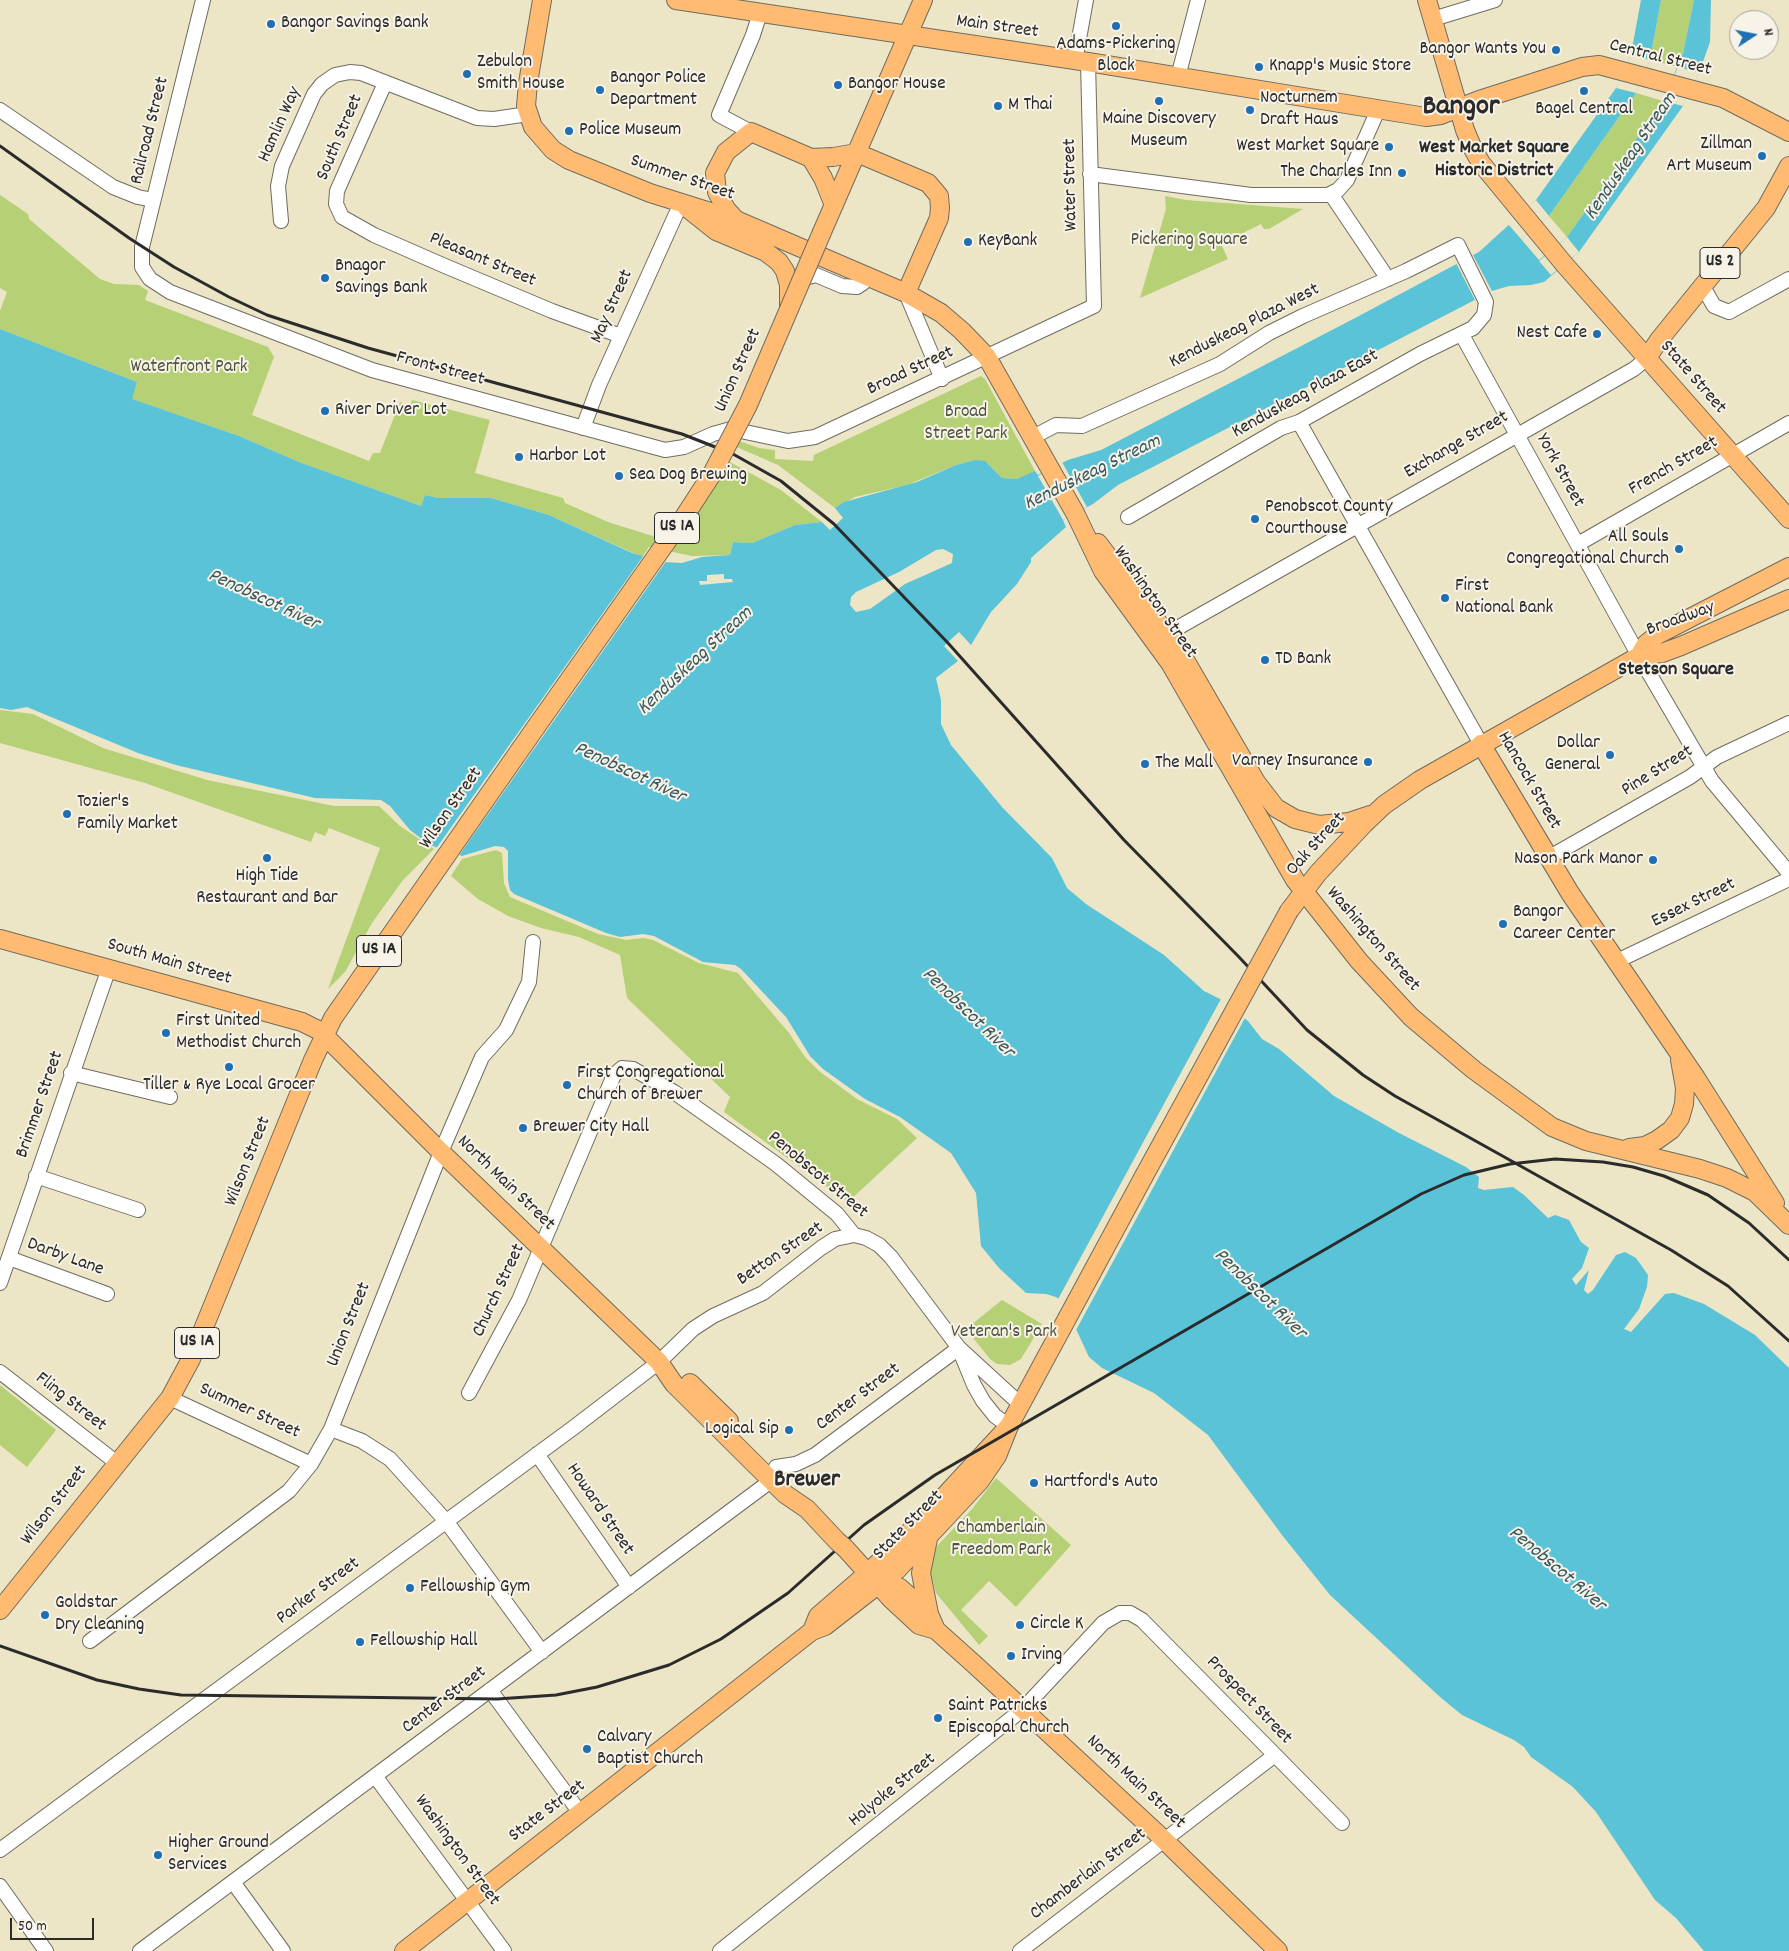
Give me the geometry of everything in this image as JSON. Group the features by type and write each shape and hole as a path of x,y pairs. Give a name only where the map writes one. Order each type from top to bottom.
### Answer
{"main road":[{"name":"US 1A","path":"528,114 528,83 542,0"},
{"name":"Main Street","path":"676,0 1082,61 1378,110 1430,117 1459,108"},
{"name":"Union Street","path":"536,727 708,481 748,405 923,0"},
{"name":"State Street","path":"1427,0 1459,108 1477,156 1564,264 1648,358 1731,456 1789,519"},
{"name":"Central Street","path":"1459,108 1588,65 1599,65 1730,100 1789,132"},
{"name":"Summer Street","path":"528,114 540,138 561,155 613,178 681,203 736,220 866,276"},
{"path":"736,220 726,209 717,192 715,173 726,152 751,132 811,158 829,158 857,153 928,183 939,196 940,208 938,218 906,293"},
{"path":"811,158 820,172 834,205"},
{"name":"US 2","path":"1648,358 1659,340 1702,285 1766,208 1789,166"},
{"name":"US 1A","path":"681,203 716,231 771,255 782,267 790,291 787,313"},
{"name":"US 1A","path":"866,276 906,293"},
{"name":"Washington Street","path":"906,293 941,313 962,331 987,357 1075,514 1161,637 1198,680 1256,782 1276,808 1295,819 1319,825 1349,822 1379,810"},
{"name":"Broadway","path":"1639,656 1646,644 1656,635 1789,567"},
{"name":"Broadway","path":"1639,656 1662,653 1681,646 1789,599"},
{"name":"Washington Street","path":"1161,637 1192,699 1303,891 1359,961 1397,1002 1442,1044 1552,1127 1576,1138 1700,1169 1738,1182 1762,1198 1789,1225"},
{"name":"Oak Street","path":"1144,1176 1290,911 1303,891 1341,847 1379,810 1420,780 1639,656"},
{"name":"Wilson Street","path":"0,1610 170,1398 191,1359 324,1035 337,1011 536,727"},
{"name":"Hancock Street","path":"1481,744 1548,858 1615,962 1673,1045 1789,1225"},
{"name":"South Main Street","path":"0,939 302,1022 324,1035"},
{"name":"North Main Street","path":"324,1035 441,1152 659,1362 674,1384 774,1474 790,1498 807,1509 878,1579 919,1625 933,1622 1023,1710 1166,1841 1278,1951"},
{"path":"1618,1148 1651,1144 1671,1130 1680,1118 1684,1104 1685,1088 1681,1063 1673,1045"},
{"name":"State Street","path":"404,1951 466,1900 581,1814 812,1631 818,1616 878,1579 928,1538 985,1475 1000,1450 1008,1426 1144,1176"},
{"name":"State Street","path":"878,1579 926,1516 1008,1426"},
{"path":"928,1538 921,1573 933,1622"}],"street":[{"name":"Railroad Street","path":"144,272 141,252 203,0"},
{"name":"Water Street","path":"1086,0 1082,61 1090,174 1094,306"},
{"path":"1178,77 1198,0"},
{"path":"1433,19 1495,0"},
{"path":"751,132 720,115 753,35 760,13"},
{"name":"Hamlin Way","path":"281,221 278,190 280,171 317,88 335,75 350,72 361,73 385,83"},
{"path":"385,83 477,118 494,119 528,114"},
{"name":"South Street","path":"337,208 337,191 385,83"},
{"path":"0,110 113,187 138,197 153,200"},
{"path":"1090,174 1251,195 1332,194 1341,188 1347,180 1378,110"},
{"path":"1332,194 1388,278"},
{"name":"May Street","path":"583,428 621,336 681,203"},
{"name":"Pleasant Street","path":"337,208 346,220 374,235 542,307 621,336"},
{"name":"Kenduskeag Plaza West","path":"1033,437 1053,426 1082,426 1220,364 1269,333 1303,316 1458,245 1484,296"},
{"name":"Front Street","path":"144,272 153,283 170,292 343,360 394,377 651,447 670,450 684,447 722,430 738,430"},
{"path":"738,430 803,279 816,275 842,286 853,287 860,285 866,276"},
{"path":"1702,285 1714,306 1729,312 1789,279"},
{"path":"906,293 942,379"},
{"name":"Kenduskeag Plaza East","path":"1128,517 1281,428 1299,422 1420,354 1462,335 1473,328 1484,315 1487,308 1484,296"},
{"name":"Broad Street","path":"738,430 783,440 815,437 1094,306"},
{"name":"York Street","path":"1462,335 1639,656 1703,767 1712,781 1789,873"},
{"name":"Exchange Street","path":"1161,637 1634,369 1648,358"},
{"name":"Hancock Street","path":"1299,422 1481,744"},
{"name":"French Street","path":"1578,544 1789,423"},
{"name":"Pine Street","path":"1548,858 1690,777 1717,757 1789,723"},
{"name":"Essex Street","path":"1615,962 1789,879"},
{"name":"Union Street","path":"90,1640 288,1491 311,1464 331,1429 441,1152 482,1057 506,1030 529,982 533,942"},
{"name":"Brimmer Street","path":"0,1283 71,1073 109,968"},
{"name":"Penobscot Street","path":"622,1068 633,1069 674,1092 762,1153 837,1214 854,1235 873,1241 885,1251 959,1348"},
{"name":"Church Street","path":"469,1393 513,1314 614,1075 622,1068"},
{"path":"71,1073 170,1097"},
{"path":"36,1176 138,1210"},
{"name":"Betton Street","path":"659,1362 685,1336 707,1320 763,1293 828,1243 842,1237 854,1235"},
{"name":"Darby Lane","path":"9,1258 107,1294"},
{"path":"959,1348 1020,1404"},
{"path":"959,1348 983,1402 995,1416 1008,1426"},
{"name":"Center Street","path":"140,1951 629,1587 774,1474 815,1455 959,1348"},
{"name":"Parker Street","path":"0,1850 659,1362"},
{"name":"Fling Street","path":"0,1372 117,1462"},
{"name":"Summer Street","path":"170,1398 311,1464"},
{"path":"331,1429 362,1441 390,1459 446,1521 542,1652"},
{"name":"Howard Street","path":"537,1454 629,1587"},
{"name":"Holyoke Street","path":"720,1951 1023,1710 1104,1623 1116,1614 1125,1612"},
{"name":"Prospect Street","path":"1125,1612 1142,1620 1342,1823"},
{"path":"490,1690 581,1814"},
{"name":"Chamberlain Street","path":"1020,1951 1166,1841 1275,1755"},
{"name":"Washington Street","path":"375,1776 504,1951"},
{"path":"234,1882 284,1951"},
{"path":"0,1886 46,1951"}],"green space":[{"path":"1661,0 1694,0 1683,53 1678,67 1650,60"},
{"path":"1636,93 1663,101 1567,237 1549,216"},
{"name":"Waterfront Park","path":"0,195 28,214 29,219 100,279 114,284 139,285 148,291 145,300 268,347 274,357 252,415 369,461 373,453 380,453 400,402 410,405 412,400 490,420 475,473 563,498 565,503 608,522 675,543 728,461 781,490 822,522 795,525 752,543 733,542 730,555 692,556 649,547 642,557 549,515 491,498 438,498 425,495 421,506 299,462 239,436 131,399 137,382 0,329 0,311 7,292 0,288"},
{"name":"Pickering Square","path":"1165,196 1186,200 1303,209 1269,229 1264,229 1261,224 1221,244 1228,259 1140,298 1166,209"},
{"name":"Broad Street Park","path":"981,376 985,379 1035,471 1027,476 1017,479 1002,478 988,464 975,460 956,465 907,485 855,497 835,508 778,465 723,441 739,441 759,448 775,450 775,459 813,461 814,455"},
{"path":"0,710 33,714 103,748 207,780 334,806 379,806 400,826 434,849 403,880 372,923 345,972 328,989 380,848 329,828 325,836 315,832 311,842 145,783 0,743"},
{"path":"496,850 502,853 504,883 510,897 598,934 626,940 643,938 653,940 699,963 738,973 789,1033 805,1057 819,1071 857,1099 897,1119 917,1138 848,1202 724,1112 730,1097 627,998 620,955 579,937 541,928 508,916 478,899 451,876 462,859"},
{"name":"Veteran's Park","path":"1002,1300 1042,1324 1021,1359 1010,1365 997,1364 990,1359 966,1329"},
{"path":"0,1385 56,1430 27,1467 0,1445"},
{"name":"Chamberlain Freedom Park","path":"996,1478 1071,1545 1016,1607 989,1581 961,1610 988,1636 979,1645 936,1593 930,1569 937,1546 972,1509"}],"water":[{"path":"1641,0 1661,0 1650,60 1636,93 1549,216 1521,239 1539,260 1567,237 1663,101 1683,53 1694,0 1711,0 1710,42 1699,73 1683,106 1579,252 1544,282 1531,285 1509,286 1492,291 1118,485 1093,504 1063,520 1066,527 1031,558 1031,562 1017,584 991,612 971,645 959,632 944,646 958,661 936,678 941,700 941,724 951,745 1002,807 1052,858 1067,888 1086,904 1164,955 1204,991 1220,999 1248,1021 1262,1039 1279,1049 1334,1096 1399,1133 1466,1167 1479,1177 1478,1188 1484,1190 1513,1187 1548,1218 1555,1215 1569,1220 1581,1242 1589,1248 1582,1268 1572,1279 1576,1285 1589,1270 1584,1290 1588,1294 1593,1290 1616,1255 1625,1252 1636,1258 1648,1275 1647,1287 1639,1309 1624,1329 1631,1332 1665,1294 1674,1293 1704,1304 1755,1335 1789,1368 1789,1951 1704,1951 1676,1918 1655,1900 1596,1812 1573,1787 1531,1757 1524,1747 1514,1740 1462,1715 1440,1697 1330,1595 1282,1535 1208,1435 1154,1393 1102,1368 1089,1357 1064,1303 1056,1297 1046,1294 1026,1293 999,1268 981,1246 976,1193 951,1153 900,1117 865,1099 823,1069 810,1056 786,1017 741,969 735,965 703,962 654,936 643,934 620,937 606,933 514,894 510,890 508,880 508,851 504,847 495,846 462,856 430,845 410,830 390,806 381,800 315,798 176,765 138,753 27,707 11,710 0,708 0,329 137,382 132,399 239,436 299,462 421,506 425,495 438,498 491,498 549,515 632,553 663,562 682,563 702,557 730,555 733,542 752,543 795,525 822,522 830,530 843,518 835,508 844,502 917,482 956,465 975,460 985,461 1002,478 1017,479 1035,471 1038,475 1068,460 1101,450 1479,252 1536,200 1616,88 1631,54","holes":["943,549 953,554 952,563 905,584 870,609 856,612 850,605 851,597 856,592 899,572 936,550"]}],"pier":[{"path":"1631,54 1650,60 1636,93 1616,88"},
{"path":"1678,67 1699,73 1683,106 1663,101"},
{"path":"1536,200 1549,216 1521,239 1508,224"},
{"path":"1567,237 1579,252 1551,275 1539,261"},
{"path":"1473,255 1492,291 1475,300 1456,263"},
{"path":"1062,462 1087,507 1063,520 1038,476"},
{"path":"644,555 667,560 458,857 435,850"},
{"path":"724,574 724,579 732,579 733,582 700,585 699,581 707,581 707,575"},
{"path":"1222,997 1246,1016 1075,1332 1062,1305 1057,1301"}],"railway":[{"path":"0,146 129,238 174,267 267,315 368,348 682,434 733,454 781,481 834,524 948,643 1124,840 1239,957 1307,1030 1363,1075 1395,1096 1671,1250 1728,1286 1789,1341"},
{"path":"0,1646 97,1680 181,1695 497,1699 556,1695 597,1687 669,1665 721,1639 788,1593 864,1525 935,1475 1421,1194 1464,1175 1510,1164 1555,1159 1603,1162 1633,1167 1664,1176 1708,1195 1749,1223 1789,1260"}],"place":[{"name":"Bangor Savings Bank","path":"271,24"},
{"name":"Adams-Pickering Block","path":"1116,26"},
{"name":"Bangor Wants You","path":"1556,50"},
{"name":"Knapp's Music Store","path":"1259,67"},
{"name":"Zebulon Smith House","path":"467,74"},
{"name":"Bangor House","path":"838,85"},
{"name":"Bangor Police Department","path":"600,90"},
{"name":"Bagel Central","path":"1584,91"},
{"name":"Maine Discovery Museum","path":"1159,101"},
{"name":"M Thai","path":"998,106"},
{"name":"Nocturnem Draft Haus","path":"1250,110"},
{"name":"Police Museum","path":"569,131"},
{"name":"West Market Square","path":"1389,147"},
{"name":"Zillman Art Museum","path":"1762,156"},
{"name":"The Charles Inn","path":"1402,173"},
{"name":"KeyBank","path":"968,242"},
{"name":"Bnagor Savings Bank","path":"325,278"},
{"name":"Nest Cafe","path":"1597,334"},
{"name":"River Driver Lot","path":"325,411"},
{"name":"Harbor Lot","path":"519,457"},
{"name":"Sea Dog Brewing","path":"619,476"},
{"name":"Penobscot County Courthouse","path":"1255,519"},
{"name":"All Souls Congregational Church","path":"1679,549"},
{"name":"First National Bank","path":"1445,598"},
{"name":"TD Bank","path":"1265,660"},
{"name":"Dollar General","path":"1610,755"},
{"name":"Varney Insurance","path":"1368,762"},
{"name":"The Mall","path":"1145,764"},
{"name":"Tozier's Family Market","path":"67,814"},
{"name":"High Tide Restaurant and Bar","path":"267,858"},
{"name":"Nason Park Manor","path":"1653,860"},
{"name":"Bangor Career Center","path":"1503,924"},
{"name":"First United Methodist Church","path":"166,1033"},
{"name":"Tiller & Rye Local Grocer","path":"229,1067"},
{"name":"First Congregational Church of Brewer","path":"567,1085"},
{"name":"Brewer City Hall","path":"523,1128"},
{"name":"Logical Sip","path":"789,1430"},
{"name":"Hartford's Auto","path":"1034,1483"},
{"name":"Fellowship Gym","path":"410,1588"},
{"name":"Goldstar Dry Cleaning","path":"45,1615"},
{"name":"Circle K","path":"1020,1625"},
{"name":"Fellowship Hall","path":"360,1642"},
{"name":"Irving","path":"1011,1656"},
{"name":"Saint Patricks Episcopal Church","path":"938,1718"},
{"name":"Calvary Baptist Church","path":"587,1749"},
{"name":"Higher Ground Services","path":"158,1855"}],"district":[{"name":"Bangor","path":"1461,109"},
{"name":"West Market Square Historic District","path":"1494,160"},
{"name":"Stetson Square","path":"1676,671"},
{"name":"Brewer","path":"807,1482"}],"water label":[{"name":"Kenduskeag Stream","path":"1632,157"},
{"name":"Kenduskeag Stream","path":"1093,474"},
{"name":"Penobscot River","path":"263,601"},
{"name":"Kenduskeag Stream","path":"696,662"},
{"name":"Penobscot River","path":"629,774"},
{"name":"Penobscot River","path":"967,1014"},
{"name":"Penobscot River","path":"1259,1295"},
{"name":"Penobscot River","path":"1556,1570"}]}
